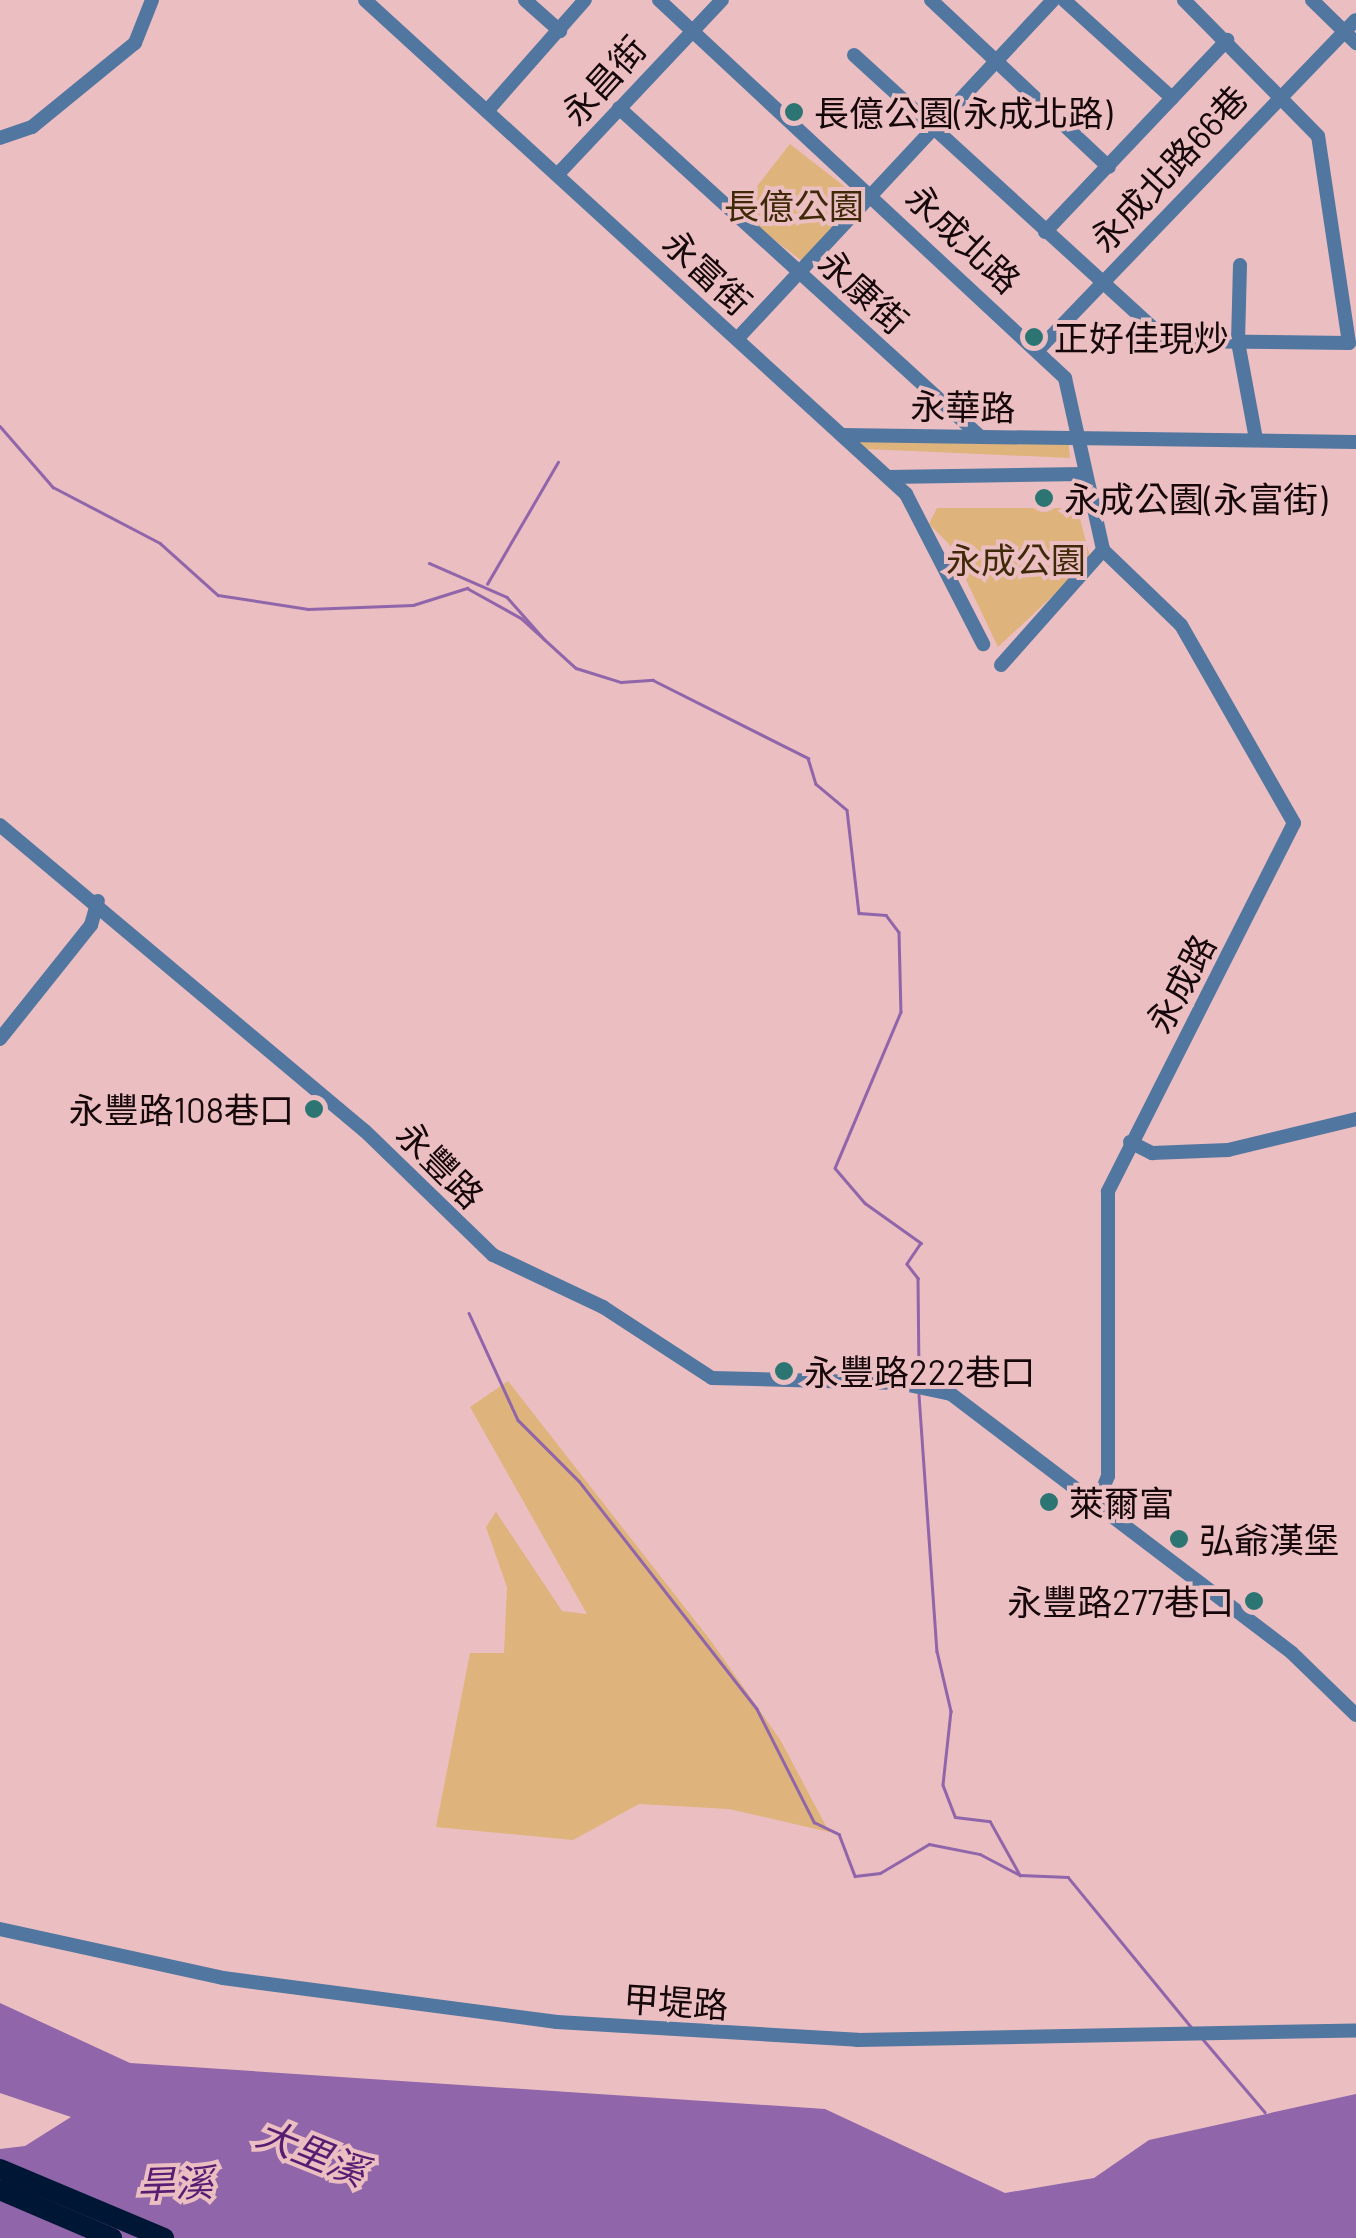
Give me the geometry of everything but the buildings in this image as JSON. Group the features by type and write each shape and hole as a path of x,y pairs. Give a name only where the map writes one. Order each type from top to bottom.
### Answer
{"highway":[{"path":"0,2169 164,2238"},
{"path":"0,2190 112,2238"}],"street":[{"name":"永富街","path":"365,0 888,477 935,538 984,644"},
{"path":"525,0 560,31"},
{"path":"486,111 586,0"},
{"name":"永成北路","path":"660,0 1040,348 1065,378 1083,436"},
{"name":"永昌街","path":"558,174 696,33 722,0"},
{"path":"932,0 1109,166"},
{"path":"736,340 802,274 1054,0"},
{"path":"1064,0 1172,98"},
{"path":"854,55 1100,284 1168,341 1350,343 1326,155 1282,91 1184,0"},
{"path":"1312,0 1350,39"},
{"path":"0,138 32,127 135,43 152,4"},
{"name":"永成北路66巷","path":"1040,348 1282,91 1350,39 1356,20"},
{"path":"1045,232 1227,40"},
{"name":"永康街","path":"619,108 980,437"},
{"path":"1240,265 1238,342 1256,438"},
{"name":"永華路","path":"842,435 1083,436"},
{"path":"1001,665 1103,550 1084,474 1083,436 1356,442"},
{"path":"888,477 1084,474"},
{"name":"永成路","path":"1097,1503 1108,1476 1106,1206 1130,1142 1294,822 1182,625 1103,550"},
{"name":"永豐路","path":"0,825 98,901 365,1131 494,1255 603,1307 712,1378 919,1385 964,1402 1292,1653 1356,1714"},
{"path":"0,1039 91,925 98,901"},
{"path":"1130,1142 1152,1153 1228,1150 1356,1119"},
{"name":"甲堤路","path":"0,1929 222,1978 557,2022 857,2040 1356,2030"}],"green space":[{"name":"長億公園","path":"790,144 857,196 805,263 738,211"},
{"path":"854,437 1068,439 1070,458 866,449"},
{"name":"永成公園","path":"937,508 1077,508 1091,560 998,647 949,544 929,524"},
{"path":"508,1381 711,1641 781,1741 829,1832 729,1809 639,1804 573,1840 436,1827 470,1653 504,1653 507,1587 486,1527 496,1512 562,1611 587,1614 470,1407"}],"water":[{"path":"0,2003 130,2063 825,2109 1005,2193 1094,2178 1149,2140 1356,2094 1356,2238 0,2238 0,2149 25,2146 71,2117 0,2093"}],"waterway":[{"path":"0,426 53,487 160,543 218,595 308,609 413,605 467,588 521,618 576,668 621,682 653,680 808,758 816,784 847,810 859,913 886,915 899,932 901,1012 835,1168 865,1203 921,1243 907,1264 918,1278 919,1382"},
{"path":"487,584 558,462"},
{"path":"429,563 507,597 545,640"},
{"path":"469,1313 518,1420 579,1481 757,1709 814,1822 839,1834 855,1876 880,1873 929,1844 980,1854 1020,1875 1068,1877 1193,2029"},
{"path":"919,1395 937,1651 951,1711 943,1785 955,1817 990,1821 1020,1875"},
{"path":"1202,2038 1265,2112"}],"place":[{"name":"長億公園(永成北路)","path":"794,112"},
{"name":"正好佳現炒","path":"1034,337"},
{"name":"永成公園(永富街)","path":"1044,498"},
{"name":"永豐路108巷口","path":"314,1109"},
{"name":"永豐路222巷口","path":"784,1371"},
{"name":"萊爾富","path":"1049,1502"},
{"name":"弘爺漢堡","path":"1179,1539"},
{"name":"永豐路277巷口","path":"1254,1601"}],"water label":[{"name":"大里溪","path":"312,2152"},
{"name":"旱溪","path":"175,2183"}]}
